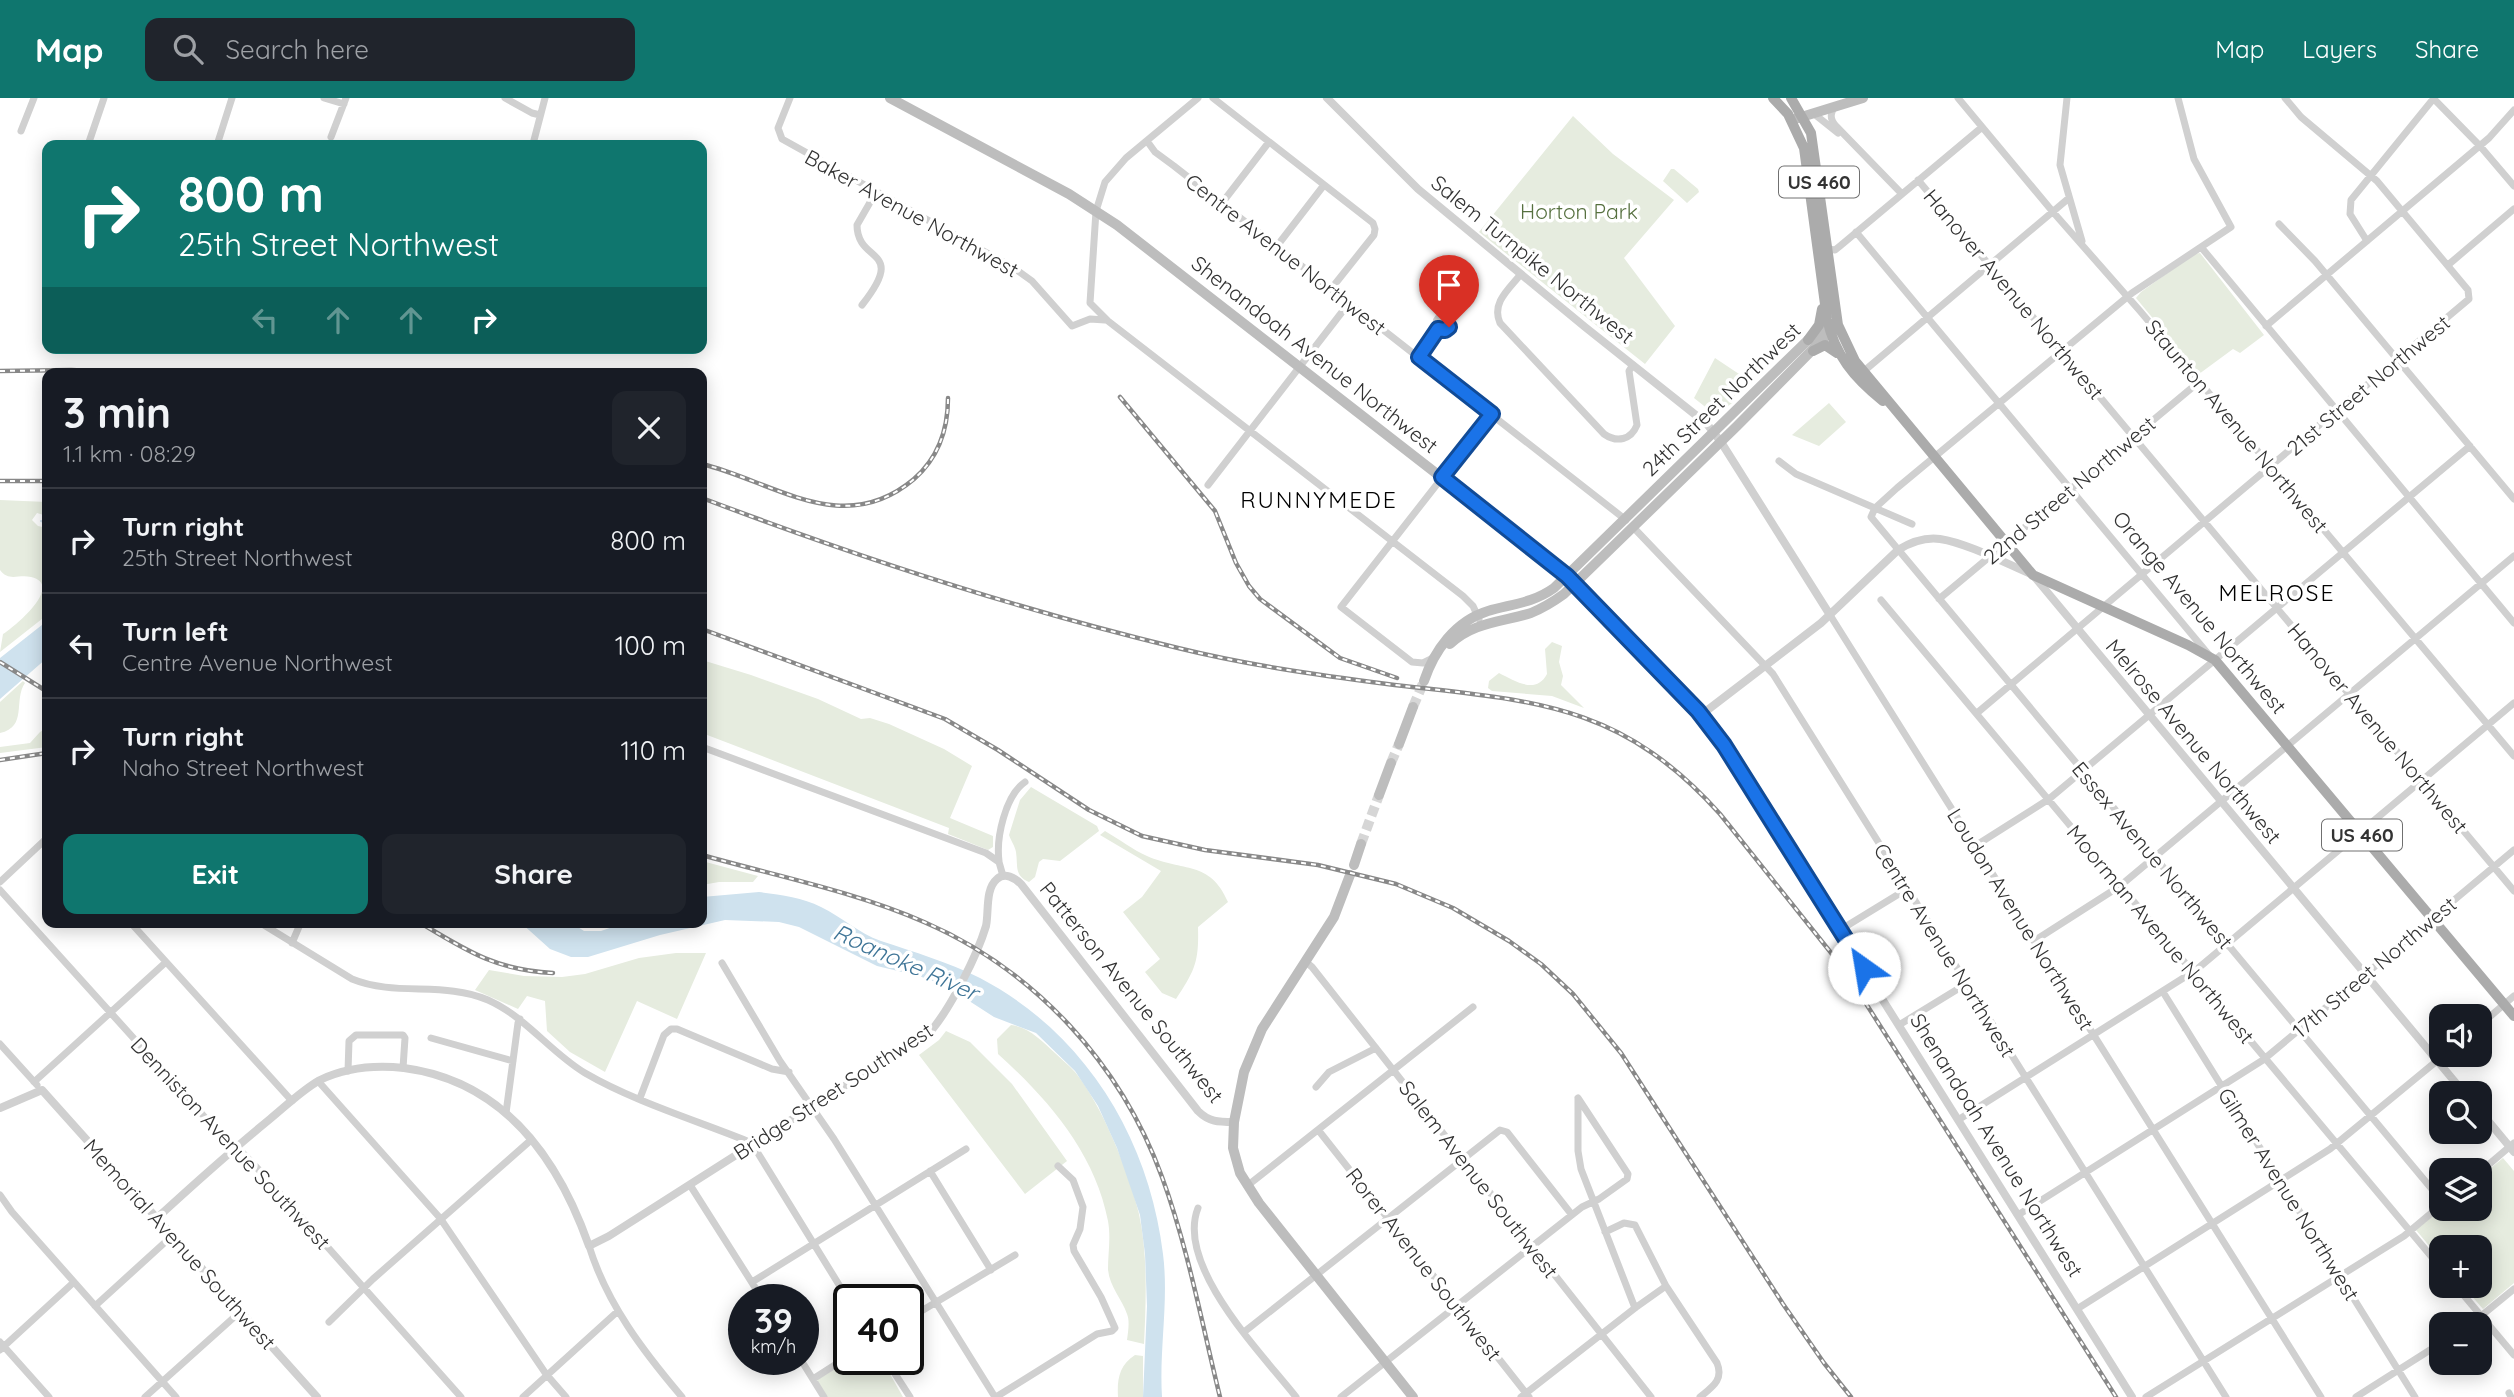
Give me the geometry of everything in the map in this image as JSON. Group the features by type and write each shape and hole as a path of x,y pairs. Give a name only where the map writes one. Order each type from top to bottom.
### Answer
{"main road":[{"name":"Shenandoah Avenue Northwest","path":"890,98 1096,211 1442,477 1571,580"},
{"name":"Melrose Avenue Northwest","path":"1773,98 1802,116"},
{"name":"Melrose Avenue Northwest","path":"1791,98 1802,116 1804,148 1843,340 1855,361 2033,575"},
{"path":"1802,116 1863,98"},
{"name":"Melrose Avenue Northwest","path":"1823,248 1820,265 1830,332 1840,356 1860,382 1896,411"},
{"path":"1820,265 1817,274 1822,317 1811,345 1825,345 1840,356"},
{"path":"1836,311 1830,332 1838,339 1853,366 1864,371"},
{"name":"24th Street Northwest","path":"1479,620 1447,647 1424,681 1431,659 1448,637 1479,620 1542,608 1811,345 1821,331 1830,332"},
{"name":"US 460","path":"2033,575 2212,658"},
{"name":"Orange Avenue Northwest","path":"2212,658 2514,1016"},
{"path":"1399,744 1413,707"},
{"path":"1379,795 1391,763"},
{"path":"1234,1122 1239,1088 1248,1058 1262,1029 1334,917 1361,844"},
{"name":"Patterson Avenue Southwest","path":"1234,1122 1234,1162 1247,1186 1413,1397"}],"street":[{"path":"22,131 34,98"},
{"path":"90,140 104,98"},
{"path":"219,140 232,98"},
{"path":"324,98 345,101 331,138"},
{"path":"505,98 540,115"},
{"path":"534,140 545,98"},
{"name":"Baker Avenue Northwest","path":"790,98 778,128 782,139 1014,268 1032,281 1072,326 1083,320"},
{"path":"1108,321 1083,320 1089,289 1096,211 1102,190 1110,175 1126,158 1198,98"},
{"path":"1213,98 1373,223 1375,233 1331,289"},
{"name":"Salem Turnpike Northwest","path":"1327,98 1404,176 1687,407 1718,437"},
{"name":"Staunton Avenue Northwest","path":"1958,98 2514,756"},
{"path":"2067,98 2060,165 2083,246"},
{"path":"1875,508 2128,296 2231,227 2194,159 2178,98"},
{"path":"2285,98 2298,115 2371,174 2448,265 2514,209"},
{"path":"2367,241 2354,224 2348,209 2351,200 2434,98 2480,146 2514,187"},
{"name":"Hanover Avenue Northwest","path":"1835,106 1831,118 1845,137 1902,194"},
{"path":"2266,326 2480,146 2514,110"},
{"name":"Hanover Avenue Northwest","path":"1802,116 1845,137"},
{"path":"1823,248 1835,250 1981,128"},
{"name":"Centre Avenue Northwest","path":"1147,141 1155,152 1629,523 1766,665 2226,1397"},
{"path":"1222,203 1269,142"},
{"name":"Hanover Avenue Northwest","path":"1918,180 2514,891"},
{"path":"1277,246 1324,185"},
{"path":"862,305 877,286 882,271 877,258 859,238 857,225 876,192"},
{"path":"1864,371 2068,198"},
{"path":"2279,225 2327,274 2514,499"},
{"name":"Orange Avenue Northwest","path":"1856,232 2212,658"},
{"path":"2200,247 2514,623"},
{"name":"21st Street Northwest","path":"1977,713 2469,299 2468,290 2448,265"},
{"path":"1521,274 1500,300 1497,310 1500,323 1604,434 1612,439 1629,436 1637,425 1629,371 1633,365"},
{"path":"1089,289 1092,307 1108,321 1464,596 1473,606 1479,620"},
{"path":"1208,485 1349,303"},
{"path":"1419,357 1438,329"},
{"name":"22nd Street Northwest","path":"1939,599 2200,382"},
{"path":"1431,659 1423,663 1412,662 1341,607 1492,414"},
{"name":"Loudon Avenue Northwest","path":"1718,437 2321,1397"},
{"path":"1975,846 2049,799 2149,716 2212,658 2277,608 2470,446"},
{"path":"1779,461 1796,474 1912,524"},
{"name":"Essex Avenue Northwest","path":"1875,508 1871,513 1872,520 2429,1187"},
{"name":"22nd Street Northwest","path":"1702,715 1830,615 1898,550 1923,539 1940,539 1988,557"},
{"path":"2034,941 2120,886 2514,556"},
{"path":"1988,557 2033,575"},
{"name":"Melrose Avenue Northwest","path":"2033,575 2365,975 2429,1045"},
{"name":"Shenandoah Avenue Northwest","path":"1571,580 1702,715 1724,745 2132,1397"},
{"name":"Moorman Avenue Northwest","path":"1881,600 2429,1253"},
{"path":"1958,1120 2193,972 2514,703"},
{"path":"707,749 949,838 986,853 999,862"},
{"path":"1003,876 998,842 1003,820 1018,788 1025,782"},
{"path":"0,882 42,843"},
{"name":"17th Street Northwest","path":"2018,1214 2266,1058 2514,850"},
{"name":"Bridge Street Southwest","path":"589,1246 922,1038 941,1019 971,962 986,924 992,887 996,879 1003,876"},
{"name":"Patterson Avenue Southwest","path":"1003,876 1012,877 1021,884 1198,1111 1216,1122 1234,1122"},
{"path":"1840,930 1907,889"},
{"name":"Denniston Avenue Southwest","path":"0,890 461,1397"},
{"path":"135,928 292,1101"},
{"path":"268,928 364,984 378,988 467,992 490,1001 520,1019 573,1065 597,1079 752,1146 839,1284"},
{"path":"292,943 298,928"},
{"path":"34,1082 166,962"},
{"name":"Salem Avenue Southwest","path":"1306,962 1651,1397"},
{"path":"722,963 780,1061 813,1108 996,1397 1097,1334 1115,1328 1101,1297 1073,1249 1083,1213 1082,1201 1073,1180 1058,1166"},
{"path":"1899,1026 1966,984"},
{"name":"Gilmer Avenue Northwest","path":"2163,992 2415,1397"},
{"path":"2492,1014 2514,996"},
{"path":"1247,1186 1473,1007"},
{"path":"506,1114 520,1019"},
{"path":"640,1098 664,1035 675,1029 772,1069 789,1072"},
{"path":"348,1071 349,1041 356,1035 403,1035 404,1068"},
{"path":"431,1038 513,1061"},
{"path":"0,1044 42,1090 0,1108"},
{"path":"1316,1087 1329,1072 1376,1048"},
{"path":"157,1217 236,1147 318,1081 348,1071 375,1067 404,1068 460,1082 506,1114 554,1170 571,1198 618,1311 645,1352 681,1397"},
{"path":"2077,1309 2337,1144 2430,1067"},
{"path":"318,1081 442,1220 547,1376 566,1397"},
{"name":"Memorial Avenue Southwest","path":"42,1090 317,1397"},
{"path":"1341,1397 1572,1215 1593,1201 1627,1179 1628,1174 1578,1098 1579,1161 1593,1201 1635,1308"},
{"path":"2492,1124 2513,1148 2492,1163"},
{"path":"1244,1332 1500,1130 1507,1132 1572,1215"},
{"name":"Rorer Avenue Southwest","path":"1319,1131 1525,1396"},
{"path":"329,1322 531,1140"},
{"path":"690,1185 752,1282 966,1149"},
{"path":"930,1171 991,1270"},
{"path":"0,1195 12,1212 176,1397"},
{"path":"1198,1208 1194,1228 1205,1273 1214,1292 1296,1397"},
{"path":"2146,1397 2411,1231 2429,1214"},
{"path":"1605,1232 1624,1223 1634,1225 1666,1286 1717,1363 1720,1376 1700,1397"},
{"path":"95,1306 173,1235"},
{"path":"924,1309 1015,1255"},
{"path":"49,1397 1,1346 74,1282"},
{"path":"1525,1396 1666,1286"},
{"path":"2488,1312 2514,1289"},
{"path":"2466,1298 2478,1312"},
{"path":"145,1397 240,1311"},
{"path":"523,1397 618,1311"},
{"path":"2492,1329 2514,1355"},
{"path":"2356,1397 2429,1351"},
{"path":"813,1379 833,1366"},
{"path":"810,1375 824,1397"},
{"path":"896,1375 910,1397"}],"green space":[{"name":"Horton Park","path":"1573,116 1613,154 1674,200 1624,258 1675,326 1645,364 1479,232"},
{"path":"1671,169 1698,189 1699,192 1687,203 1663,181"},
{"path":"2200,253 2264,335 2240,353 2233,349 2199,374 2136,298 2194,254"},
{"path":"1715,358 1742,376 1732,403 1718,414 1694,398"},
{"path":"1829,403 1846,422 1819,446 1792,435"},
{"path":"0,500 42,502 42,514 37,513 32,520 42,527 42,586 40,581 31,577 10,577 0,570"},
{"path":"42,591 42,619 0,652 3,634 26,615"},
{"path":"1552,642 1562,646 1559,662 1563,676 1561,685 1584,708 1552,696 1492,691 1488,688 1489,681 1499,673 1525,684 1537,684 1547,674 1545,649"},
{"path":"707,662 818,699 861,719 870,718 889,724 944,749 972,766 950,818 993,836 993,847 988,850 948,834 949,828 707,735"},
{"path":"23,681 25,683 17,719 9,730 0,733 0,702"},
{"path":"42,731 42,748 0,753 0,747 30,743"},
{"path":"1031,787 1097,826 1099,831 1060,861 1043,859 1039,862 1035,877 1029,882 1019,873 1009,835 1020,800"},
{"path":"1105,831 1147,856 1204,873 1213,879 1228,902 1198,927 1198,949 1194,965 1176,999 1162,993 1145,972 1160,959 1123,912 1142,897 1161,871 1100,835"},
{"path":"707,862 758,876 753,882 707,884"},
{"path":"676,953 706,953 677,1019 637,1001 605,1072 570,1052 547,1031 545,1001 527,996 518,1009 475,990 489,970 524,976 562,977 585,974 639,958"},
{"path":"1011,1025 1035,1035 1075,1072 1095,1102 1121,1159 1139,1214 1144,1246 1144,1344 1127,1340 1128,1317 1109,1275 1108,1221 1102,1196 1081,1150 1051,1109 998,1054 997,1039"},
{"path":"946,1031 970,1042 1012,1084 1067,1161 1025,1194 919,1055"},
{"path":"2503,1158 2514,1171 2514,1283 2483,1309 2473,1298 2492,1298 2492,1235 2429,1235 2429,1246 2416,1230 2429,1219 2492,1221 2492,1167"},
{"path":"1135,1355 1143,1356 1143,1397 1118,1397 1120,1373 1125,1363"},
{"path":"833,1370 833,1375 891,1375 903,1397 827,1397 817,1380"}],"water":[{"path":"42,625 42,662 0,699 0,658"},
{"name":"Roanoke River","path":"759,892 814,904 873,938 980,978 1017,1001 1051,1028 1080,1059 1106,1093 1127,1130 1155,1211 1165,1272 1162,1397 1143,1397 1147,1306 1140,1215 1117,1148 1098,1106 1075,1071 1036,1033 994,1017 946,986 877,966 799,927 779,922 725,920 707,924 707,897"},
{"path":"527,928 579,928 584,931 610,928 690,928 588,957 571,957 550,949"}],"tunnel":[{"path":"1413,707 1424,681"},
{"path":"1391,763 1399,744"},
{"path":"1361,844 1379,795"}],"railway":[{"path":"0,371 42,370"},
{"path":"1120,397 1215,511 1236,563 1260,599 1340,658 1397,678"},
{"path":"707,465 809,501 835,505 861,504 888,496 922,471 935,453 944,432 948,398"},
{"path":"0,481 42,481"},
{"path":"707,500 819,541 938,580 1117,633 1282,669 1528,703 1607,727 1645,748 1682,776 1720,814 1844,969 2116,1397"},
{"path":"707,631 945,719 998,750 1089,810 1142,836 1205,850 1318,865 1396,884 1453,908 1509,941 1541,964 1573,994 1621,1053 1783,1304 1851,1397"},
{"path":"0,662 42,688"},
{"path":"0,760 42,754"},
{"path":"707,856 842,893 924,922 964,942 1002,966 1037,994 1069,1025 1098,1059 1123,1096 1145,1136 1162,1177 1187,1259 1220,1397"},
{"path":"429,928 467,950 498,963 553,973"}],"district":[{"name":"RUNNYMEDE","path":"1319,499"},
{"name":"MELROSE","path":"2277,592"}],"route":[{"path":"1449,327 1445,330 1438,329 1419,357 1492,414 1442,477 1567,576 1702,715 1724,745 1864,968"}]}
